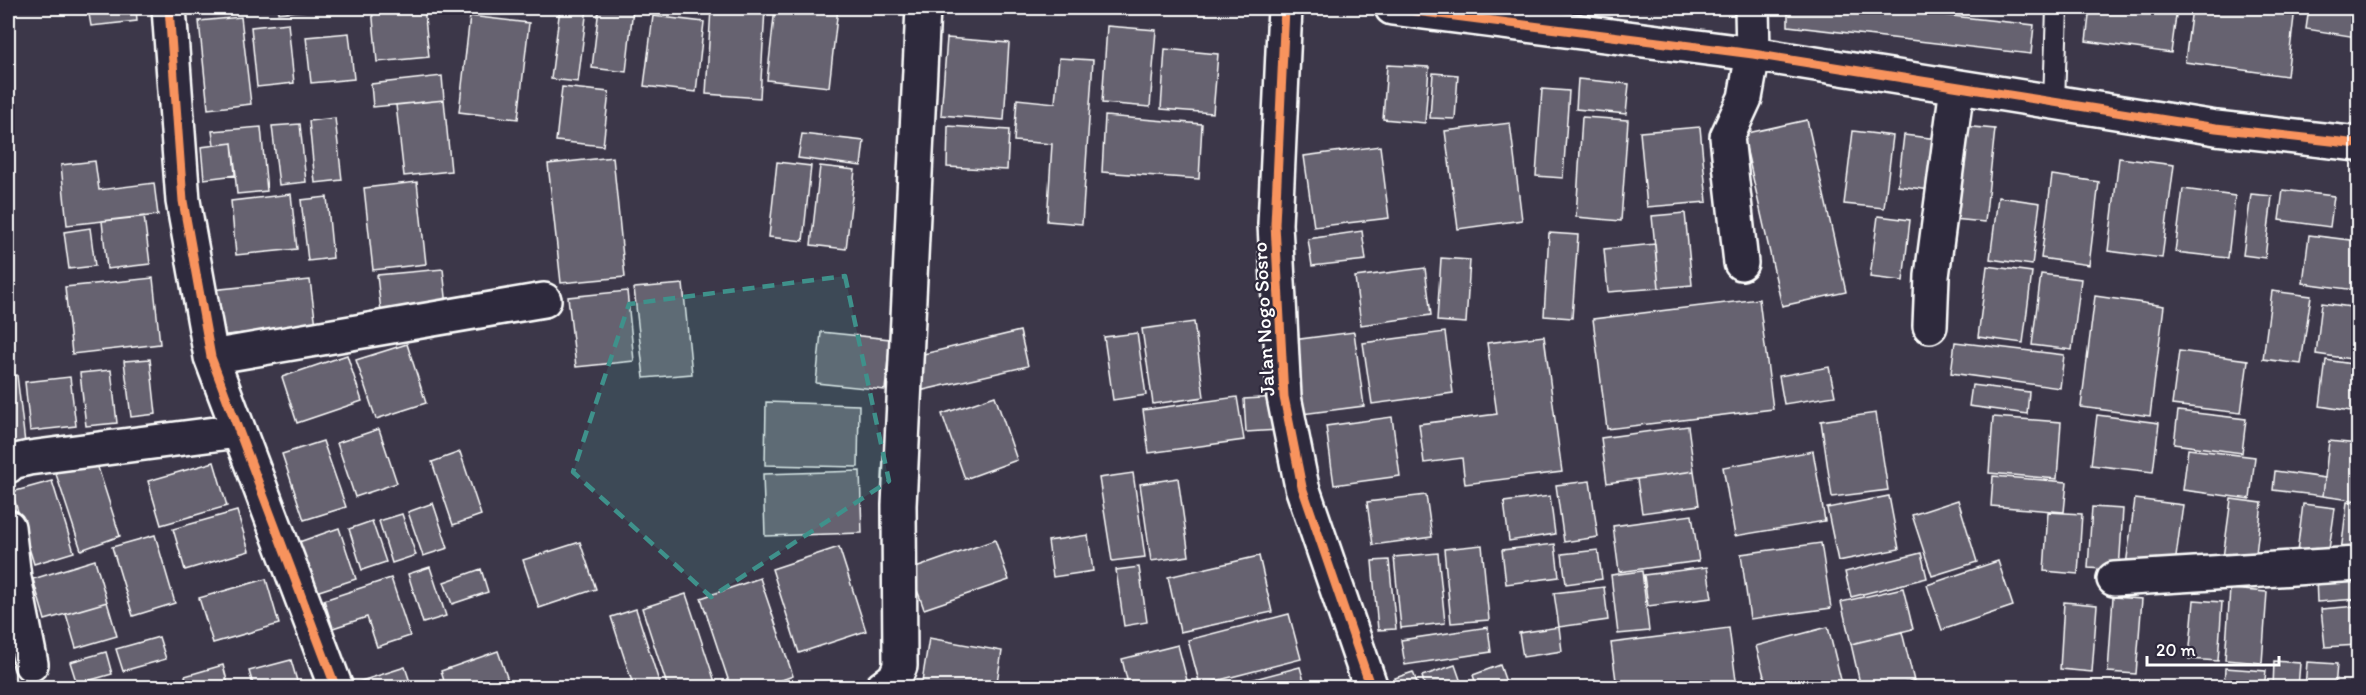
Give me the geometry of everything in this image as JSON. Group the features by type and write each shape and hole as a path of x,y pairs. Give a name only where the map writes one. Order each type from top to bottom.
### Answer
{"street":[{"path":"169,8 183,201 211,357 336,687"},
{"path":"882,687 895,678 900,666 899,505 923,8"},
{"name":"Jalan Nogo Sosro","path":"1285,8 1275,224 1284,396 1302,487 1371,687"},
{"path":"1392,8 1753,54 2216,128 2358,144"},
{"path":"1741,263 1727,137 1743,104 1753,54 1752,8"},
{"path":"1930,326 1932,276 1957,87"},
{"path":"211,357 544,300"},
{"path":"8,466 12,462 29,458 238,431"},
{"path":"8,527 14,578 31,664"},
{"path":"2114,579 2358,564"}],"lane":[{"path":"2054,103 2057,8"}],"highlighted area":[{"path":"845,276 889,481 711,597 573,472 629,304"}],"building":[{"path":"88,8 136,8 137,21 91,26"},
{"path":"278,8 331,8 278,13"},
{"path":"372,8 424,8 429,57 377,62"},
{"path":"560,8 587,8 578,82 551,79"},
{"path":"599,8 633,8 626,72 592,68"},
{"path":"654,8 693,8 692,13"},
{"path":"711,8 765,8 760,98 706,94"},
{"path":"775,8 838,8 829,87 767,80"},
{"path":"1540,8 1581,8 1581,12 1540,10"},
{"path":"1788,8 1880,8 2034,25 2031,54 1788,26"},
{"path":"2090,8 2177,8 2171,53 2086,41"},
{"path":"2192,8 2295,8 2287,76 2185,62"},
{"path":"2309,8 2358,8 2356,37 2306,29"},
{"path":"470,16 529,23 518,119 459,112"},
{"path":"653,16 704,22 696,92 644,86"},
{"path":"241,17 251,104 208,109 199,21"},
{"path":"288,23 294,83 257,87 251,27"},
{"path":"1107,26 1156,30 1150,107 1102,103"},
{"path":"349,33 354,79 311,83 306,37"},
{"path":"947,38 1009,43 1004,120 941,115"},
{"path":"1165,49 1218,54 1213,113 1161,109"},
{"path":"1059,58 1093,60 1082,224 1047,221 1052,144 1014,141 1017,99 1055,103"},
{"path":"1387,65 1429,67 1425,123 1383,119"},
{"path":"1433,73 1458,75 1455,119 1430,118"},
{"path":"442,76 444,100 373,107 371,84"},
{"path":"1578,79 1629,84 1626,114 1576,109"},
{"path":"562,87 609,92 603,146 556,141"},
{"path":"1542,89 1569,91 1563,178 1536,176"},
{"path":"444,100 451,171 404,176 396,105"},
{"path":"1105,116 1202,124 1199,179 1102,172"},
{"path":"1582,117 1628,120 1621,221 1576,217"},
{"path":"335,118 342,180 315,183 309,121"},
{"path":"1807,120 1846,292 1782,306 1743,134"},
{"path":"1510,123 1522,220 1458,229 1445,131"},
{"path":"300,124 306,182 279,185 272,126"},
{"path":"948,126 1009,130 1007,170 947,167"},
{"path":"1962,126 1995,129 1985,222 1953,219"},
{"path":"261,127 267,191 237,194 232,143 214,145 212,131"},
{"path":"1700,127 1707,202 1647,207 1640,132"},
{"path":"1853,131 1893,136 1884,208 1844,204"},
{"path":"802,134 864,141 861,166 798,158"},
{"path":"1904,135 1938,139 1931,190 1898,186"},
{"path":"232,143 236,175 204,179 201,147"},
{"path":"1380,146 1389,218 1314,227 1304,156"},
{"path":"613,157 625,277 561,283 548,164"},
{"path":"2119,158 2174,165 2162,258 2108,251"},
{"path":"95,161 99,190 154,183 158,215 67,225 61,165"},
{"path":"777,162 811,166 803,241 769,237"},
{"path":"820,166 855,170 846,249 811,245"},
{"path":"2052,175 2099,182 2089,265 2041,258"},
{"path":"417,182 426,264 373,270 364,188"},
{"path":"2183,189 2235,196 2228,258 2175,252"},
{"path":"2283,190 2334,196 2330,227 2279,220"},
{"path":"291,194 297,249 236,255 231,201"},
{"path":"2251,194 2272,196 2265,258 2243,255"},
{"path":"327,197 333,258 308,261 301,200"},
{"path":"1998,197 2040,203 2032,265 1990,259"},
{"path":"1685,213 1692,285 1659,288 1652,216"},
{"path":"144,216 150,264 107,269 102,221"},
{"path":"1878,216 1910,220 1903,281 1870,277"},
{"path":"90,228 95,266 69,269 64,232"},
{"path":"1362,231 1366,260 1312,266 1308,239"},
{"path":"1549,233 1578,235 1572,318 1544,316"},
{"path":"2309,235 2358,241 2355,290 2303,283"},
{"path":"1655,244 1659,288 1608,292 1604,249"},
{"path":"1441,258 1470,260 1466,323 1437,321"},
{"path":"1987,266 2032,272 2023,343 1978,337"},
{"path":"1425,268 1431,315 1361,325 1355,277"},
{"path":"443,269 447,306 381,312 377,275"},
{"path":"2041,274 2081,279 2072,350 2032,345"},
{"path":"153,278 160,344 72,354 65,287"},
{"path":"310,280 316,326 216,336 211,290"},
{"path":"683,284 692,374 644,378 634,288"},
{"path":"627,291 634,361 576,367 568,297"},
{"path":"2272,291 2311,296 2301,364 2263,359"},
{"path":"2095,296 2164,306 2150,416 2081,407"},
{"path":"1759,299 1773,409 1607,429 1593,319"},
{"path":"2322,303 2358,308 2358,360 2316,354"},
{"path":"1194,322 1204,397 1153,404 1142,329"},
{"path":"1020,331 1028,366 919,391 911,357"},
{"path":"821,332 890,339 885,390 816,383"},
{"path":"1354,332 1364,406 1302,414 1293,340"},
{"path":"1445,332 1453,393 1372,404 1363,343"},
{"path":"1137,333 1146,395 1113,400 1104,337"},
{"path":"1544,336 1562,472 1465,484 1462,458 1424,463 1419,424 1497,414 1487,343"},
{"path":"1955,342 2064,355 2060,388 1951,373"},
{"path":"407,344 426,403 376,419 356,360"},
{"path":"2179,351 2248,360 2241,413 2172,405"},
{"path":"347,355 362,401 297,423 282,377"},
{"path":"150,359 156,414 131,417 124,361"},
{"path":"2326,360 2358,365 2358,412 2320,406"},
{"path":"1829,367 1835,396 1784,404 1779,376"},
{"path":"111,370 117,423 86,426 80,373"},
{"path":"17,375 25,443 8,445 8,376"},
{"path":"70,377 76,426 30,431 25,382"},
{"path":"1972,385 2029,392 2027,414 1969,406"},
{"path":"995,396 1017,460 965,479 942,414"},
{"path":"1237,397 1244,440 1149,453 1143,410"},
{"path":"1277,397 1279,430 1246,432 1244,399"},
{"path":"766,402 859,405 858,467 765,465"},
{"path":"2178,411 2246,419 2242,453 2174,444"},
{"path":"1876,413 1888,490 1832,497 1821,421"},
{"path":"2097,415 2159,423 2153,472 2091,465"},
{"path":"1392,417 1400,476 1334,485 1326,426"},
{"path":"1993,417 2061,422 2057,479 1989,473"},
{"path":"1688,426 1694,471 1607,483 1601,438"},
{"path":"379,429 397,483 355,497 337,443"},
{"path":"323,441 346,507 304,520 282,454"},
{"path":"2329,441 2358,444 2358,501 2323,496"},
{"path":"2188,449 2255,457 2250,499 2183,490"},
{"path":"1813,451 1825,521 1735,536 1723,467"},
{"path":"460,452 481,515 453,525 432,462"},
{"path":"95,458 120,536 81,550 55,471"},
{"path":"214,462 227,506 161,525 148,481"},
{"path":"860,471 862,533 765,536 763,474"},
{"path":"1694,471 1699,505 1642,513 1637,479"},
{"path":"2275,471 2325,478 2323,496 2273,490"},
{"path":"1133,473 1145,557 1112,561 1099,478"},
{"path":"1993,476 2067,482 2064,512 1991,506"},
{"path":"1178,478 1189,556 1151,561 1140,484"},
{"path":"52,481 74,552 34,564 12,492"},
{"path":"1590,481 1598,537 1564,542 1556,485"},
{"path":"1426,495 1432,537 1373,545 1367,502"},
{"path":"1550,496 1555,534 1509,541 1504,502"},
{"path":"1889,496 1899,549 1838,561 1827,508"},
{"path":"2135,499 2183,505 2174,572 2126,565"},
{"path":"2231,499 2262,503 2255,562 2223,558"},
{"path":"1958,500 1977,562 1932,576 1912,515"},
{"path":"2347,502 2358,503 2358,554 2341,552"},
{"path":"433,503 448,548 423,556 408,512"},
{"path":"2303,504 2335,508 2328,556 2297,552"},
{"path":"2092,507 2123,509 2119,570 2088,568"},
{"path":"237,511 249,551 185,570 173,529"},
{"path":"2048,512 2082,514 2078,574 2044,571"},
{"path":"402,514 416,555 392,563 379,521"},
{"path":"1692,515 1699,561 1619,572 1613,526"},
{"path":"372,521 386,562 362,570 349,529"},
{"path":"339,528 356,579 316,592 299,542"},
{"path":"155,535 175,603 133,616 112,547"},
{"path":"1088,535 1093,571 1053,577 1048,541"},
{"path":"995,540 1009,580 924,609 910,570"},
{"path":"580,542 596,589 539,608 523,560"},
{"path":"1821,543 1831,608 1750,619 1741,554"},
{"path":"1555,544 1559,577 1506,584 1502,550"},
{"path":"1482,545 1489,620 1451,623 1444,549"},
{"path":"839,547 866,631 799,653 772,569"},
{"path":"1598,550 1602,579 1566,584 1562,554"},
{"path":"1438,553 1445,623 1401,628 1394,557"},
{"path":"1921,553 1927,578 1851,597 1845,572"},
{"path":"1259,556 1272,612 1180,632 1168,577"},
{"path":"95,560 107,602 45,620 33,579"},
{"path":"1389,560 1396,629 1378,630 1372,561"},
{"path":"1998,561 2013,606 1942,630 1927,585"},
{"path":"430,567 446,616 423,623 408,574"},
{"path":"1139,567 1147,622 1124,626 1116,570"},
{"path":"1707,567 1712,598 1648,606 1644,575"},
{"path":"481,569 488,592 452,604 444,582"},
{"path":"1642,571 1649,631 1618,634 1611,575"},
{"path":"2358,575 2358,599 2317,602 2316,577"},
{"path":"391,578 410,636 377,647 367,617 333,628 324,600"},
{"path":"760,578 793,676 760,688 731,688 701,598"},
{"path":"266,579 279,624 213,643 199,598"},
{"path":"1604,587 1608,620 1559,627 1554,593"},
{"path":"1903,588 1913,629 1851,644 1841,602"},
{"path":"2230,589 2267,592 2262,663 2225,660"},
{"path":"686,594 717,688 668,688 642,608"},
{"path":"2113,597 2142,599 2136,674 2108,672"},
{"path":"2194,600 2222,602 2218,661 2189,659"},
{"path":"107,602 117,636 76,648 66,614"},
{"path":"2064,602 2097,605 2092,672 2060,669"},
{"path":"2358,606 2358,645 2325,647 2321,609"},
{"path":"636,609 661,688 634,688 611,617"},
{"path":"1289,614 1301,659 1200,685 1188,640"},
{"path":"1488,627 1491,652 1405,665 1401,640"},
{"path":"1559,627 1562,651 1523,657 1519,633"},
{"path":"1828,627 1843,688 1767,688 1756,646"},
{"path":"1729,628 1737,688 1617,688 1611,643"},
{"path":"1902,632 1914,681 1887,688 1861,688 1851,644"},
{"path":"159,637 166,659 123,671 116,649"},
{"path":"929,638 1002,651 996,688 921,688"},
{"path":"1178,645 1189,688 1129,688 1122,659"},
{"path":"498,651 510,686 446,688 441,671"},
{"path":"106,652 112,674 77,684 70,662"},
{"path":"291,660 299,688 254,688 249,671"},
{"path":"2274,661 2300,663 2298,688 2273,688"},
{"path":"2307,662 2337,664 2335,688 2305,688"},
{"path":"223,665 229,688 188,688 185,676"},
{"path":"1455,665 1463,688 1425,688 1422,676"},
{"path":"1500,665 1508,688 1477,688 1473,675"},
{"path":"405,667 412,688 357,688 355,683"},
{"path":"1300,667 1306,688 1221,688"},
{"path":"2225,668 2266,671 2264,688 2224,688"},
{"path":"1413,672 1419,688 1398,688 1395,678"}],"cycle path":[{"path":"169,8 183,201 211,357 336,688"},
{"path":"1285,8 1275,224 1284,397 1302,487 1371,688"},
{"path":"1392,8 1753,54 2216,128 2358,144"}]}
